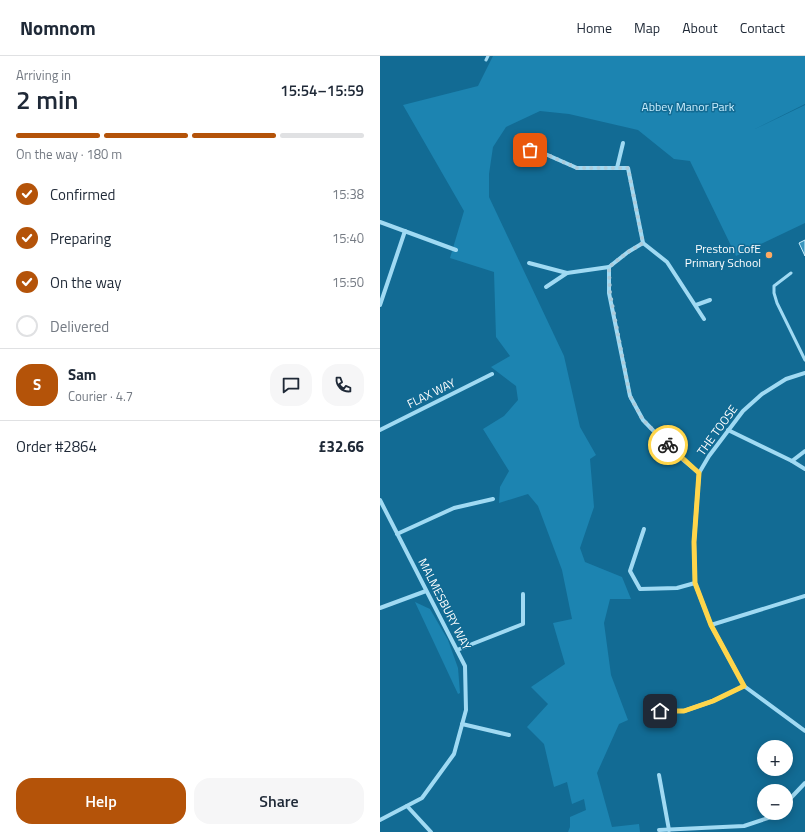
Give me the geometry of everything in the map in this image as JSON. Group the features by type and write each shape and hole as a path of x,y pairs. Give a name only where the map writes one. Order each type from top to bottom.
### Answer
{"street":[{"path":"617,168 623,143"},
{"path":"517,148 543,153 577,168 628,168 643,243 667,262 704,320"},
{"path":"380,222 456,250"},
{"path":"380,305 405,231"},
{"path":"546,287 567,274 609,267 628,252 643,243"},
{"path":"529,263 567,274"},
{"path":"609,267 610,293 630,396 643,420 676,454 699,473"},
{"path":"696,306 710,300"},
{"name":"THE TOOSE","path":"805,373 786,378 762,394 743,410 709,456 699,473 694,542 695,583 711,625 744,686 805,731"},
{"name":"FLAX WAY","path":"380,430 492,374"},
{"path":"728,430 792,461 805,469"},
{"path":"792,461 805,451"},
{"path":"397,534 454,508 493,499"},
{"name":"MALMESBURY WAY","path":"380,500 465,666 466,710 454,754 422,798 380,820"},
{"path":"644,529 630,571 640,589 677,588 695,583"},
{"path":"380,608 426,591"},
{"path":"457,650 523,624 523,594"},
{"path":"711,625 805,596"},
{"path":"648,711 684,711 713,701 744,686"},
{"path":"462,724 509,735"},
{"path":"659,775 669,830"},
{"path":"793,796 805,783"},
{"path":"407,806 431,832"},
{"path":"659,830 744,826 762,820"}],"lane":[{"path":"486,60 488,56"},
{"path":"791,273 774,286 774,293 780,310 805,360"}],"green space":[{"name":"Abbey Manor Park","path":"493,56 805,56 805,104 753,130 805,105 805,223 736,256 690,161 674,159 638,130 569,114 540,111 506,127 493,147 489,174 489,197 564,356 580,427 596,455 590,459 594,507 580,548 585,562 622,577 631,599 610,599 604,623 611,675 628,720 619,724 597,773 612,827 639,824 640,832 568,832 570,827 570,817 586,810 584,799 572,804 567,782 554,787 544,744 527,727 548,704 531,687 565,664 553,623 572,619 562,570 538,506 528,494 499,503 500,487 509,471 483,429 504,416 518,400 516,386 491,367 510,356 496,337 494,272 450,258 464,211 403,105 478,86"},
{"path":"415,602 430,609 448,640 458,668 460,693 458,694"}],"building":[{"path":"805,240 805,256 799,243"}],"way so far":[{"path":"530,150 543,153 577,168 628,168 643,243 628,252 609,267 610,293 630,396 643,420 668,445"}],"place":[{"name":"Preston CofE Primary School","path":"769,255"}],"route":[{"path":"660,711 684,711 713,701 744,686 711,625 706,608 695,583 694,542 699,473 676,454 668,445"}]}
